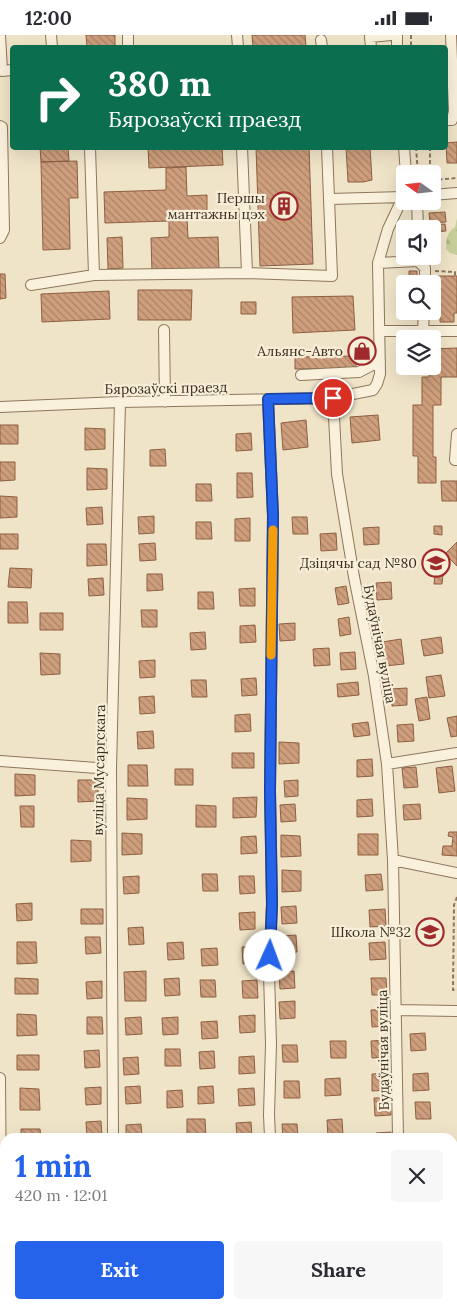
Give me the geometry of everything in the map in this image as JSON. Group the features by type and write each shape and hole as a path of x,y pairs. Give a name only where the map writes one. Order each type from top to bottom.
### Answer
{"street":[{"path":"0,35 2,71 10,70"},
{"path":"370,40 391,35"},
{"path":"448,120 452,119 454,111 451,35"},
{"path":"0,126 2,127 4,231 0,238"},
{"path":"90,150 94,275"},
{"path":"242,150 247,273"},
{"path":"31,285 94,275 247,273 332,276 327,150"},
{"path":"404,150 405,165"},
{"path":"441,194 457,193"},
{"path":"330,199 396,197"},
{"path":"333,398 373,390 377,384 380,374 378,263 388,229 398,210"},
{"path":"378,263 396,261"},
{"path":"164,330 165,402"},
{"path":"379,331 396,331"},
{"path":"441,331 457,331"},
{"path":"301,375 359,372 380,361"},
{"name":"Бярозаўскі праезд","path":"0,407 333,398"},
{"name":"Будаўнічая вуліца","path":"333,398 338,474 354,577 374,676 387,764 393,860 398,1133"},
{"path":"268,399 273,516 270,791 272,904 269,973 271,1044 270,1133"},
{"name":"вуліца Мусаргскага","path":"113,1133 111,769 120,403"},
{"path":"457,434 455,460 457,460"},
{"path":"387,764 457,753"},
{"path":"0,761 111,769"},
{"path":"393,860 457,873"},
{"path":"396,1009 457,1011"},
{"path":"0,1078 1,1133"}],"path":[{"path":"416,150 417,165"},
{"path":"430,150 430,165"},
{"path":"441,179 457,178"},
{"path":"430,271 455,272 455,276"},
{"path":"457,897 454,905 453,990 457,990"}],"green space":[{"path":"457,218 457,255 450,253 446,249 446,242 450,231 455,227"}],"building":[{"path":"86,35 115,35 115,45 87,45"},
{"path":"252,35 305,35 306,45 253,45"},
{"path":"457,142 457,163 447,163 448,143"},
{"path":"40,150 68,150 69,161 41,162"},
{"path":"148,150 222,150 223,165 149,168"},
{"name":"Першы мантажны цэх","path":"256,150 309,150 313,264 260,266"},
{"path":"346,150 370,150 372,180 348,182"},
{"path":"77,161 78,198 69,198 70,249 43,250 41,162"},
{"path":"186,167 187,196 207,195 207,215 187,216 188,238 218,237 219,270 152,272 151,238 169,237 169,221 105,223 104,192 166,190 166,168"},
{"path":"445,212 446,222 430,220 429,213"},
{"path":"441,224 445,224 446,231 441,231"},
{"path":"122,237 123,268 108,269 107,238"},
{"path":"409,271 417,271 417,275 409,275"},
{"path":"0,274 5,274 6,298 0,299"},
{"path":"441,276 457,276 457,313 454,313 454,322 440,322"},
{"path":"138,290 192,290 191,320 138,320"},
{"path":"109,291 110,319 42,322 41,294"},
{"path":"353,296 355,330 293,333 292,297"},
{"path":"241,302 256,302 256,314 241,314"},
{"path":"366,346 367,353 354,354 353,347"},
{"path":"457,348 457,377 441,377 441,405 433,405 433,457 436,457 436,483 418,483 418,456 413,456 413,405 422,405 422,377 441,375 441,349"},
{"path":"356,356 356,368 295,369 295,357"},
{"path":"378,415 380,440 352,443 350,417"},
{"path":"306,420 308,447 283,450 281,423"},
{"path":"0,425 18,425 18,444 0,444"},
{"path":"85,428 105,429 105,449 85,450"},
{"path":"251,433 252,450 236,451 236,434"},
{"path":"165,449 166,466 150,466 150,450"},
{"path":"0,462 15,462 15,480 0,481"},
{"path":"87,468 107,469 107,489 87,490"},
{"path":"237,473 252,473 253,497 237,498"},
{"path":"441,481 457,481 457,501 442,501"},
{"path":"196,484 211,484 212,501 196,501"},
{"path":"0,496 17,497 17,517 0,518"},
{"path":"102,507 103,524 87,525 86,508"},
{"path":"154,516 154,533 139,534 138,517"},
{"path":"292,517 307,517 308,534 293,534"},
{"path":"250,518 250,541 235,541 235,519"},
{"path":"196,522 211,522 212,539 196,539"},
{"path":"434,526 442,526 442,535 434,534"},
{"path":"379,527 379,544 364,545 363,528"},
{"path":"336,533 337,550 321,551 320,534"},
{"path":"0,534 18,534 18,549 0,549"},
{"path":"457,542 457,566 445,554"},
{"path":"155,543 156,560 140,561 139,544"},
{"path":"87,544 106,544 107,565 87,566"},
{"path":"10,568 32,569 31,588 8,587"},
{"path":"147,574 162,574 163,590 147,591"},
{"path":"435,574 443,574 442,584 434,584"},
{"path":"103,578 104,595 89,596 88,579"},
{"path":"391,582 392,599 377,600 376,583"},
{"path":"346,586 349,603 338,605 335,588"},
{"path":"255,588 255,606 240,606 239,589"},
{"path":"198,592 213,592 214,609 198,609"},
{"path":"8,602 27,602 28,623 8,623"},
{"path":"141,610 157,610 157,627 142,627"},
{"path":"40,613 63,613 63,630 40,630"},
{"path":"349,617 351,634 340,636 338,619"},
{"path":"295,623 295,640 280,641 279,624"},
{"path":"255,625 256,642 240,643 240,626"},
{"path":"205,632 206,649 191,650 190,633"},
{"path":"441,637 443,653 424,656 421,640"},
{"path":"401,639 404,664 385,666 382,642"},
{"path":"329,648 330,665 314,666 313,649"},
{"path":"355,652 356,669 341,670 340,653"},
{"path":"40,653 60,654 60,674 41,675"},
{"path":"155,660 155,677 140,678 139,661"},
{"path":"441,675 445,696 429,698 426,677"},
{"path":"256,678 257,695 242,696 241,679"},
{"path":"191,680 206,680 207,697 192,697"},
{"path":"358,682 359,695 338,697 337,684"},
{"path":"407,688 407,705 392,706 391,689"},
{"path":"154,696 155,713 140,714 139,697"},
{"path":"427,697 430,719 419,721 415,699"},
{"path":"250,714 251,731 235,732 235,715"},
{"path":"457,716 457,736 451,737 447,718"},
{"path":"368,722 370,735 354,737 352,724"},
{"path":"413,724 414,741 398,742 397,725"},
{"path":"153,731 154,748 138,749 137,732"},
{"path":"279,742 299,743 299,763 279,764"},
{"path":"232,753 254,753 254,768 232,768"},
{"path":"372,759 373,776 357,777 357,760"},
{"path":"128,765 147,765 148,786 128,786"},
{"path":"452,766 455,791 439,793 436,768"},
{"path":"416,767 418,787 404,788 402,768"},
{"path":"175,769 193,769 193,785 175,785"},
{"path":"15,774 35,775 35,795 15,796"},
{"path":"78,780 98,780 98,801 78,802"},
{"path":"298,780 298,796 285,797 284,781"},
{"path":"257,797 256,817 233,818 233,798"},
{"path":"127,798 147,799 147,819 127,820"},
{"path":"372,799 373,816 357,817 357,800"},
{"path":"295,804 296,821 281,822 280,805"},
{"path":"420,804 421,819 404,820 403,805"},
{"path":"196,805 216,806 216,827 196,827"},
{"path":"20,806 34,806 34,827 21,827"},
{"path":"449,832 457,832 457,856 442,855 443,846 452,846 453,837 448,836"},
{"path":"122,833 142,834 142,854 122,855"},
{"path":"358,834 378,834 378,855 358,855"},
{"path":"281,835 300,836 301,856 281,857"},
{"path":"256,836 257,853 241,854 241,837"},
{"path":"71,840 91,841 91,861 71,862"},
{"path":"282,870 301,871 301,891 282,892"},
{"path":"202,874 217,874 218,891 203,891"},
{"path":"381,874 383,890 366,891 365,875"},
{"path":"139,876 139,893 124,894 123,877"},
{"path":"239,876 254,876 255,893 240,894"},
{"path":"32,903 32,920 17,921 16,904"},
{"path":"296,906 297,923 282,924 281,907"},
{"path":"81,909 103,909 103,924 81,924"},
{"path":"385,909 386,926 370,927 369,910"},
{"path":"255,912 255,929 240,930 239,913"},
{"path":"143,927 144,944 129,945 128,928"},
{"path":"296,935 297,952 281,953 280,936"},
{"path":"85,937 100,937 101,953 86,954"},
{"path":"17,942 36,942 37,963 17,964"},
{"path":"183,942 184,959 168,960 167,943"},
{"path":"385,942 386,959 370,960 369,943"},
{"path":"257,946 258,963 243,964 242,947"},
{"path":"217,948 218,965 202,966 201,949"},
{"path":"146,971 146,1001 125,1001 124,972"},
{"path":"294,971 295,988 280,989 279,972"},
{"path":"15,978 38,979 38,994 15,994"},
{"path":"179,978 180,995 165,996 164,979"},
{"path":"371,978 386,978 387,995 372,995"},
{"path":"200,980 215,980 216,997 201,997"},
{"path":"257,980 258,998 243,998 242,981"},
{"path":"102,981 102,998 87,999 86,982"},
{"path":"295,1001 295,1018 280,1019 279,1002"},
{"path":"387,1009 387,1026 372,1027 371,1010"},
{"path":"17,1014 36,1015 37,1035 17,1036"},
{"path":"255,1015 255,1032 240,1033 239,1016"},
{"path":"87,1017 102,1017 103,1034 87,1034"},
{"path":"141,1017 142,1034 126,1035 125,1018"},
{"path":"178,1017 178,1034 163,1035 162,1018"},
{"path":"217,1021 218,1038 202,1039 201,1022"},
{"path":"425,1033 426,1050 411,1051 410,1034"},
{"path":"386,1040 387,1057 372,1058 371,1041"},
{"path":"330,1041 346,1041 346,1058 331,1058"},
{"path":"282,1045 297,1045 298,1062 283,1062"},
{"path":"165,1049 180,1049 181,1066 165,1066"},
{"path":"99,1050 100,1067 85,1068 84,1051"},
{"path":"214,1051 215,1068 200,1069 199,1052"},
{"path":"17,1055 39,1055 39,1070 17,1070"},
{"path":"254,1056 255,1073 239,1074 239,1057"},
{"path":"138,1057 139,1074 124,1075 123,1058"},
{"path":"387,1073 388,1090 372,1091 372,1074"},
{"path":"428,1073 429,1090 413,1091 413,1074"},
{"path":"340,1078 341,1095 325,1096 325,1079"},
{"path":"284,1081 299,1081 300,1098 284,1098"},
{"path":"140,1086 141,1103 126,1104 125,1087"},
{"path":"213,1086 214,1103 198,1104 198,1087"},
{"path":"101,1087 101,1104 86,1105 85,1088"},
{"path":"20,1088 39,1089 40,1110 20,1110"},
{"path":"254,1088 255,1105 239,1106 238,1089"},
{"path":"182,1090 183,1107 167,1108 167,1091"},
{"path":"374,1098 390,1098 391,1115 375,1116"},
{"path":"415,1102 430,1102 431,1119 416,1119"},
{"path":"187,1119 205,1119 206,1133 187,1133"},
{"path":"342,1119 343,1133 328,1133 327,1120"},
{"path":"101,1121 102,1133 87,1133 86,1122"},
{"path":"251,1122 252,1133 237,1133 236,1123"},
{"path":"141,1124 142,1133 126,1133 126,1125"},
{"path":"282,1124 297,1124 298,1133 283,1133"},
{"path":"21,1129 40,1129 40,1133 21,1133"}],"slow traffic":[{"path":"271,655 273,530"}],"place":[{"name":"Першы мантажны цэх","path":"284,206"},
{"name":"Альянс-Авто","path":"362,351"},
{"name":"Дзіцячы сад №80","path":"436,563"},
{"name":"Школа №32","path":"430,932"}],"route":[{"path":"270,956 272,904 270,791 273,516 268,399 333,398"}]}
